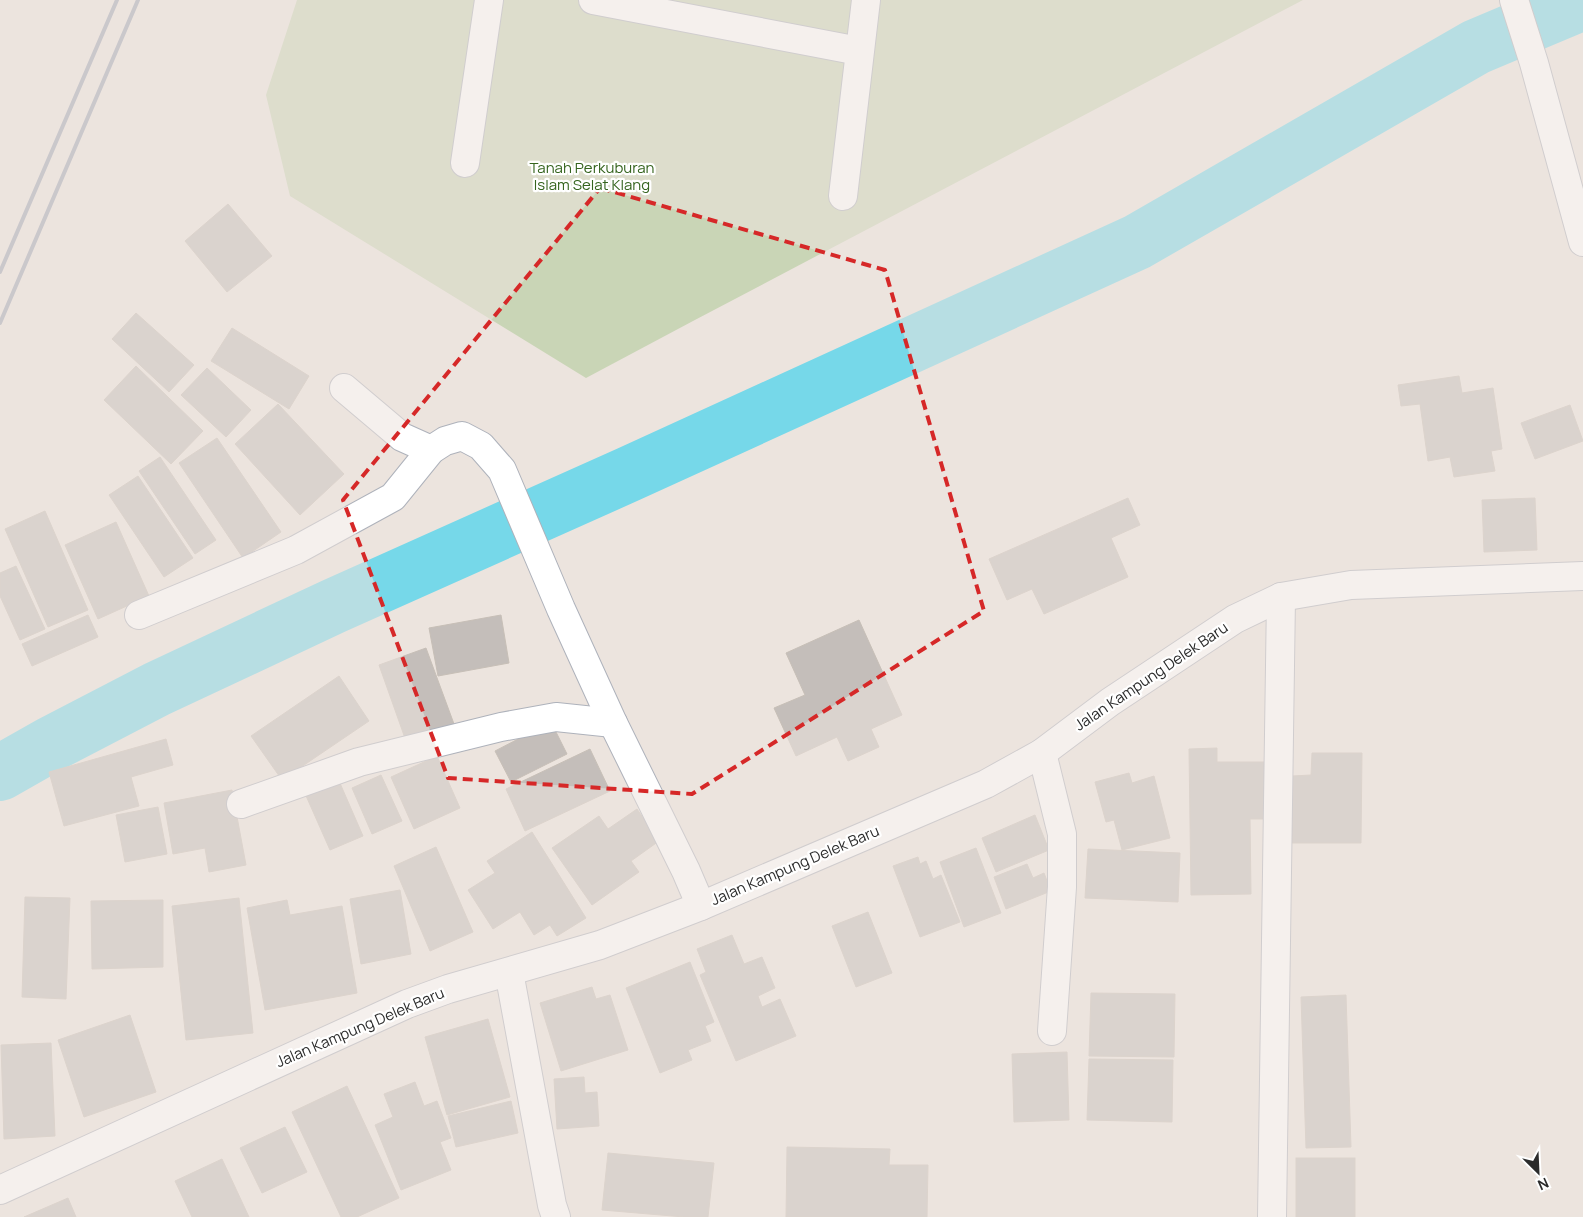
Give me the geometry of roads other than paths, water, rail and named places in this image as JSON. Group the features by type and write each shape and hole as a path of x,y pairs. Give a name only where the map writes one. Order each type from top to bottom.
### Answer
{"street":[{"path":"465,163 489,0"},
{"path":"593,0 859,51"},
{"path":"843,196 866,0"},
{"path":"1514,0 1534,63 1583,242"},
{"path":"344,388 402,437 431,450"},
{"path":"139,616 296,550 393,497 431,450 445,441 462,436 481,446 502,470 560,609 701,906"},
{"name":"Jalan Kampung Delek Baru","path":"0,1190 407,1004 448,989 600,945 701,906 986,784 1042,753 1110,702 1235,619 1281,597 1351,585 1583,576"},
{"path":"1272,1217 1281,597"},
{"path":"241,804 359,762 501,727 556,716 613,723"},
{"path":"1042,753 1062,834 1062,887 1052,1031"},
{"path":"509,972 552,1205 556,1217"}],"waterway":[{"path":"0,773 51,744 157,689 334,606 629,474 1137,242 1476,47 1583,2"}],"railway":[{"path":"0,272 117,0"},
{"path":"0,323 138,0"}],"park label":[{"name":"Tanah Perkuburan Islam Selat Klang","path":"592,176"}]}
